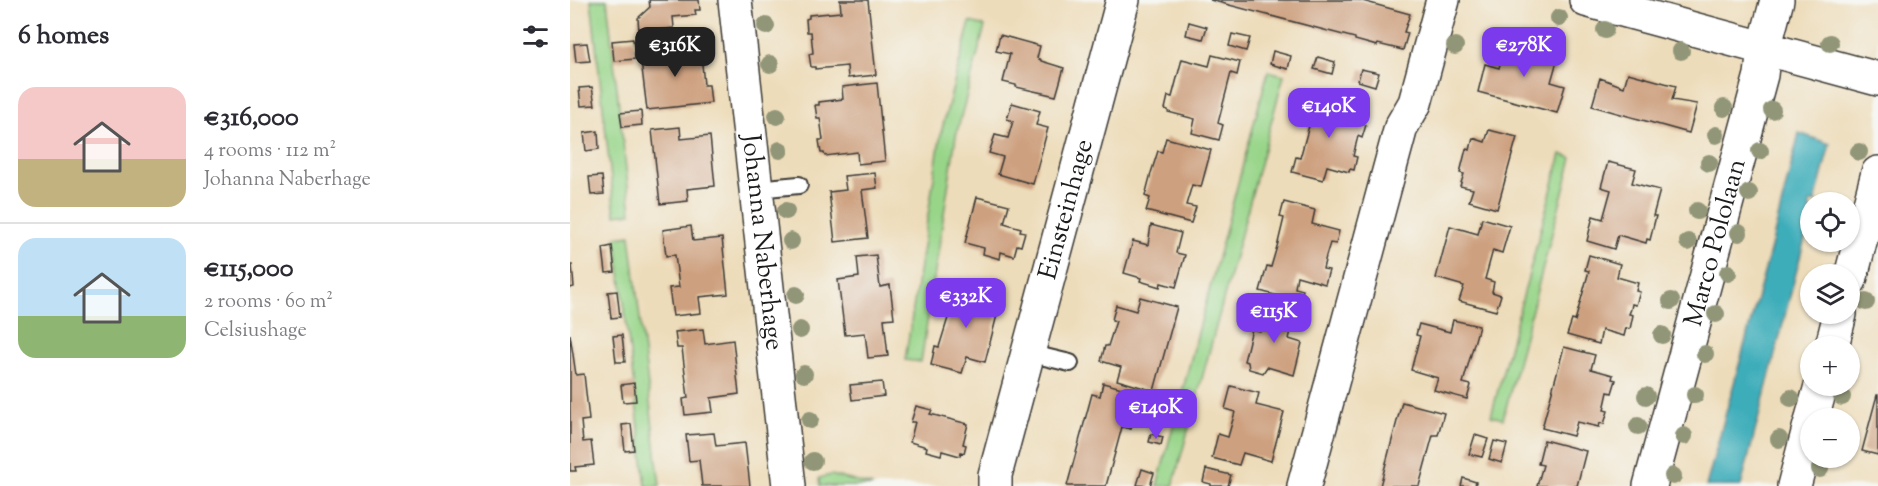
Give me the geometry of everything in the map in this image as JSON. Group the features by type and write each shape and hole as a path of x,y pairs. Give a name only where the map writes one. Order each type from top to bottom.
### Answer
{"street":[{"name":"Johanna Naberhage","path":"735,0 789,486"},
{"name":"Einsteinhage","path":"995,486 995,475 1123,0"},
{"path":"1304,486 1401,127 1415,103 1443,0"},
{"path":"1586,0 1654,9 1764,49 1878,79"},
{"name":"Marco Pololaan","path":"1650,486 1761,75 1764,49 1777,0"},
{"path":"1854,264 1878,173"},
{"path":"1794,486 1800,463"}],"lane":[{"path":"756,189 799,185"},
{"path":"1028,353 1070,363"}],"green space":[{"path":"591,0 607,0 631,213 615,215"},
{"path":"970,22 985,26 956,136 921,362 905,360 941,133"},
{"path":"1268,71 1284,75 1173,486 1157,486"},
{"path":"1561,154 1572,158 1503,419 1491,416"},
{"path":"630,235 660,486 646,486 616,237"},
{"path":"831,475 873,486 820,486 819,478"}],"water":[{"path":"1799,133 1830,144 1818,192 1800,192 1801,252 1741,486 1706,486 1770,251"}],"building":[{"path":"649,0 699,0 700,10 695,10 696,15 673,17 674,28 639,32 638,18 650,7"},
{"path":"840,0 868,0 876,75 848,78 847,66 815,69 811,67 809,54 813,53 811,32 807,32 806,19 809,15 841,12"},
{"path":"1210,0 1359,0 1410,14 1404,32 1408,33 1403,50 1378,44 1377,46 1355,40 1355,38"},
{"path":"1189,22 1207,27 1203,39 1186,35"},
{"path":"1232,34 1250,38 1246,51 1229,46"},
{"path":"1000,35 1040,46 1037,58 1064,68 1056,96 1003,82 1010,54 996,51"},
{"path":"633,39 635,59 614,61 612,41"},
{"path":"1506,40 1559,54 1551,82 1565,86 1557,113 1478,92 1485,64 1499,68"},
{"path":"587,43 590,61 576,62 574,44"},
{"path":"704,45 706,63 702,64 704,85 709,85 711,103 647,110 640,52"},
{"path":"1273,51 1291,56 1288,69 1270,64"},
{"path":"1212,55 1240,62 1237,75 1231,73 1218,123 1223,125 1219,140 1192,133 1195,119 1168,112 1165,109 1168,96 1172,97 1182,59 1209,66"},
{"path":"1318,57 1335,62 1332,74 1314,69"},
{"path":"1361,69 1379,73 1375,86 1358,81"},
{"path":"1628,73 1676,86 1672,100 1697,104 1689,133 1592,106 1600,78 1624,87"},
{"path":"877,83 885,161 858,164 857,152 825,156 821,153 819,140 823,140 820,118 817,118 815,105 819,105 819,102 843,99 842,87"},
{"path":"592,87 595,105 581,106 579,88"},
{"path":"1314,92 1345,100 1341,114 1363,120 1362,124 1366,125 1362,138 1358,136 1353,156 1357,157 1354,170 1350,169 1349,172 1327,166 1323,180 1292,172 1296,157 1300,158 1314,108 1310,107"},
{"path":"1012,103 1040,111 1036,125 1048,128 1033,184 998,174 1003,157 989,153 995,135 1008,138 1013,121 1007,119"},
{"path":"641,111 642,125 622,127 620,113"},
{"path":"680,127 681,139 710,136 715,186 687,189 688,201 660,204 652,130"},
{"path":"1489,130 1517,137 1497,209 1469,201 1473,189 1460,186 1464,174 1460,173 1466,149 1470,150 1473,138 1485,142"},
{"path":"598,131 599,149 586,151 584,133"},
{"path":"1166,138 1211,150 1201,187 1192,185 1186,205 1196,207 1191,223 1146,211 1150,198 1145,196 1151,173 1158,151 1162,152"},
{"path":"1608,162 1636,169 1632,183 1660,190 1650,240 1647,239 1646,243 1618,235 1614,249 1587,241 1593,216 1603,219 1611,190 1601,187"},
{"path":"875,173 877,188 862,190 868,238 835,242 829,192 846,190 844,176"},
{"path":"602,176 604,194 591,195 589,177"},
{"path":"977,197 1009,205 1004,223 1021,228 1020,231 1025,232 1021,246 1017,245 1014,256 1001,252 1000,259 983,254 984,248 965,243"},
{"path":"1284,202 1315,210 1312,224 1339,231 1336,244 1330,243 1326,256 1323,269 1329,270 1325,284 1297,276 1295,288 1303,290 1300,302 1260,291 1267,266 1271,267 1278,243 1284,218 1280,217"},
{"path":"1482,218 1510,226 1502,253 1493,250 1485,279 1494,282 1492,292 1501,295 1496,311 1459,301 1464,286 1436,278 1450,226 1478,234"},
{"path":"1151,225 1181,233 1176,253 1185,255 1176,287 1161,283 1160,287 1124,273 1133,241 1148,245"},
{"path":"691,226 693,241 722,238 728,294 699,297 701,313 673,316 669,288 679,287 675,255 666,256 663,230"},
{"path":"612,246 615,272 606,273 603,248"},
{"path":"876,255 880,287 890,285 894,318 884,319 888,356 868,358 865,333 845,335 838,280 859,277 857,257"},
{"path":"1589,255 1620,264 1617,277 1638,283 1636,291 1640,292 1636,305 1632,304 1629,314 1633,315 1630,329 1626,328 1624,336 1602,330 1599,344 1567,335 1572,320 1575,321 1589,271 1585,270"},
{"path":"570,265 572,265 574,287 570,288"},
{"path":"951,284 997,296 992,314 997,315 985,362 967,357 962,373 931,365 935,346 939,347 952,305 946,303"},
{"path":"617,291 620,317 611,318 608,292"},
{"path":"1140,297 1177,307 1154,391 1117,380 1121,367 1101,361 1116,321 1112,320 1116,305 1136,311"},
{"path":"1267,307 1295,315 1289,339 1302,343 1294,375 1267,367 1263,373 1249,369 1248,362 1244,361 1252,329 1260,331"},
{"path":"1453,320 1479,326 1463,383 1471,385 1467,399 1434,390 1438,378 1411,370 1420,336 1416,335 1419,324 1450,332"},
{"path":"703,329 705,344 733,340 739,394 711,398 713,412 685,415 683,399 688,398 682,348 677,348 675,332"},
{"path":"570,334 576,375 584,374 589,420 581,421 583,442 591,441 594,465 575,467 576,471 570,471"},
{"path":"622,335 625,362 616,362 613,336"},
{"path":"1564,347 1595,355 1591,369 1613,375 1612,379 1616,380 1612,393 1608,392 1604,410 1608,411 1604,424 1600,423 1599,427 1577,422 1573,436 1542,428"},
{"path":"882,382 884,396 852,400 850,385"},
{"path":"634,383 636,401 623,402 621,385"},
{"path":"1103,383 1141,393 1131,429 1122,427 1106,486 1067,486 1092,394 1100,396"},
{"path":"1231,386 1259,393 1256,405 1284,412 1271,461 1243,453 1239,465 1212,458 1218,434 1228,437 1235,412 1225,409"},
{"path":"1878,395 1878,455 1862,451"},
{"path":"1402,402 1444,413 1438,435 1433,435 1419,486 1380,486"},
{"path":"916,406 932,410 930,414 968,424 963,444 966,445 964,453 961,452 960,456 942,451 941,455 926,451 927,447 910,442 915,422 911,422"},
{"path":"631,424 634,450 625,451 622,425"},
{"path":"714,433 716,446 745,443 750,486 702,486 699,460 689,461 686,435"},
{"path":"1151,434 1163,437 1161,445 1149,442"},
{"path":"1475,435 1488,439 1482,457 1469,454"},
{"path":"1544,440 1586,451 1577,486 1537,486 1543,465 1538,464"},
{"path":"1494,441 1507,444 1502,463 1489,459"},
{"path":"1142,469 1154,473 1150,486 1137,485"},
{"path":"1206,469 1231,475 1228,486 1211,486 1203,482"},
{"path":"1463,478 1476,482 1475,486 1461,486"}]}
